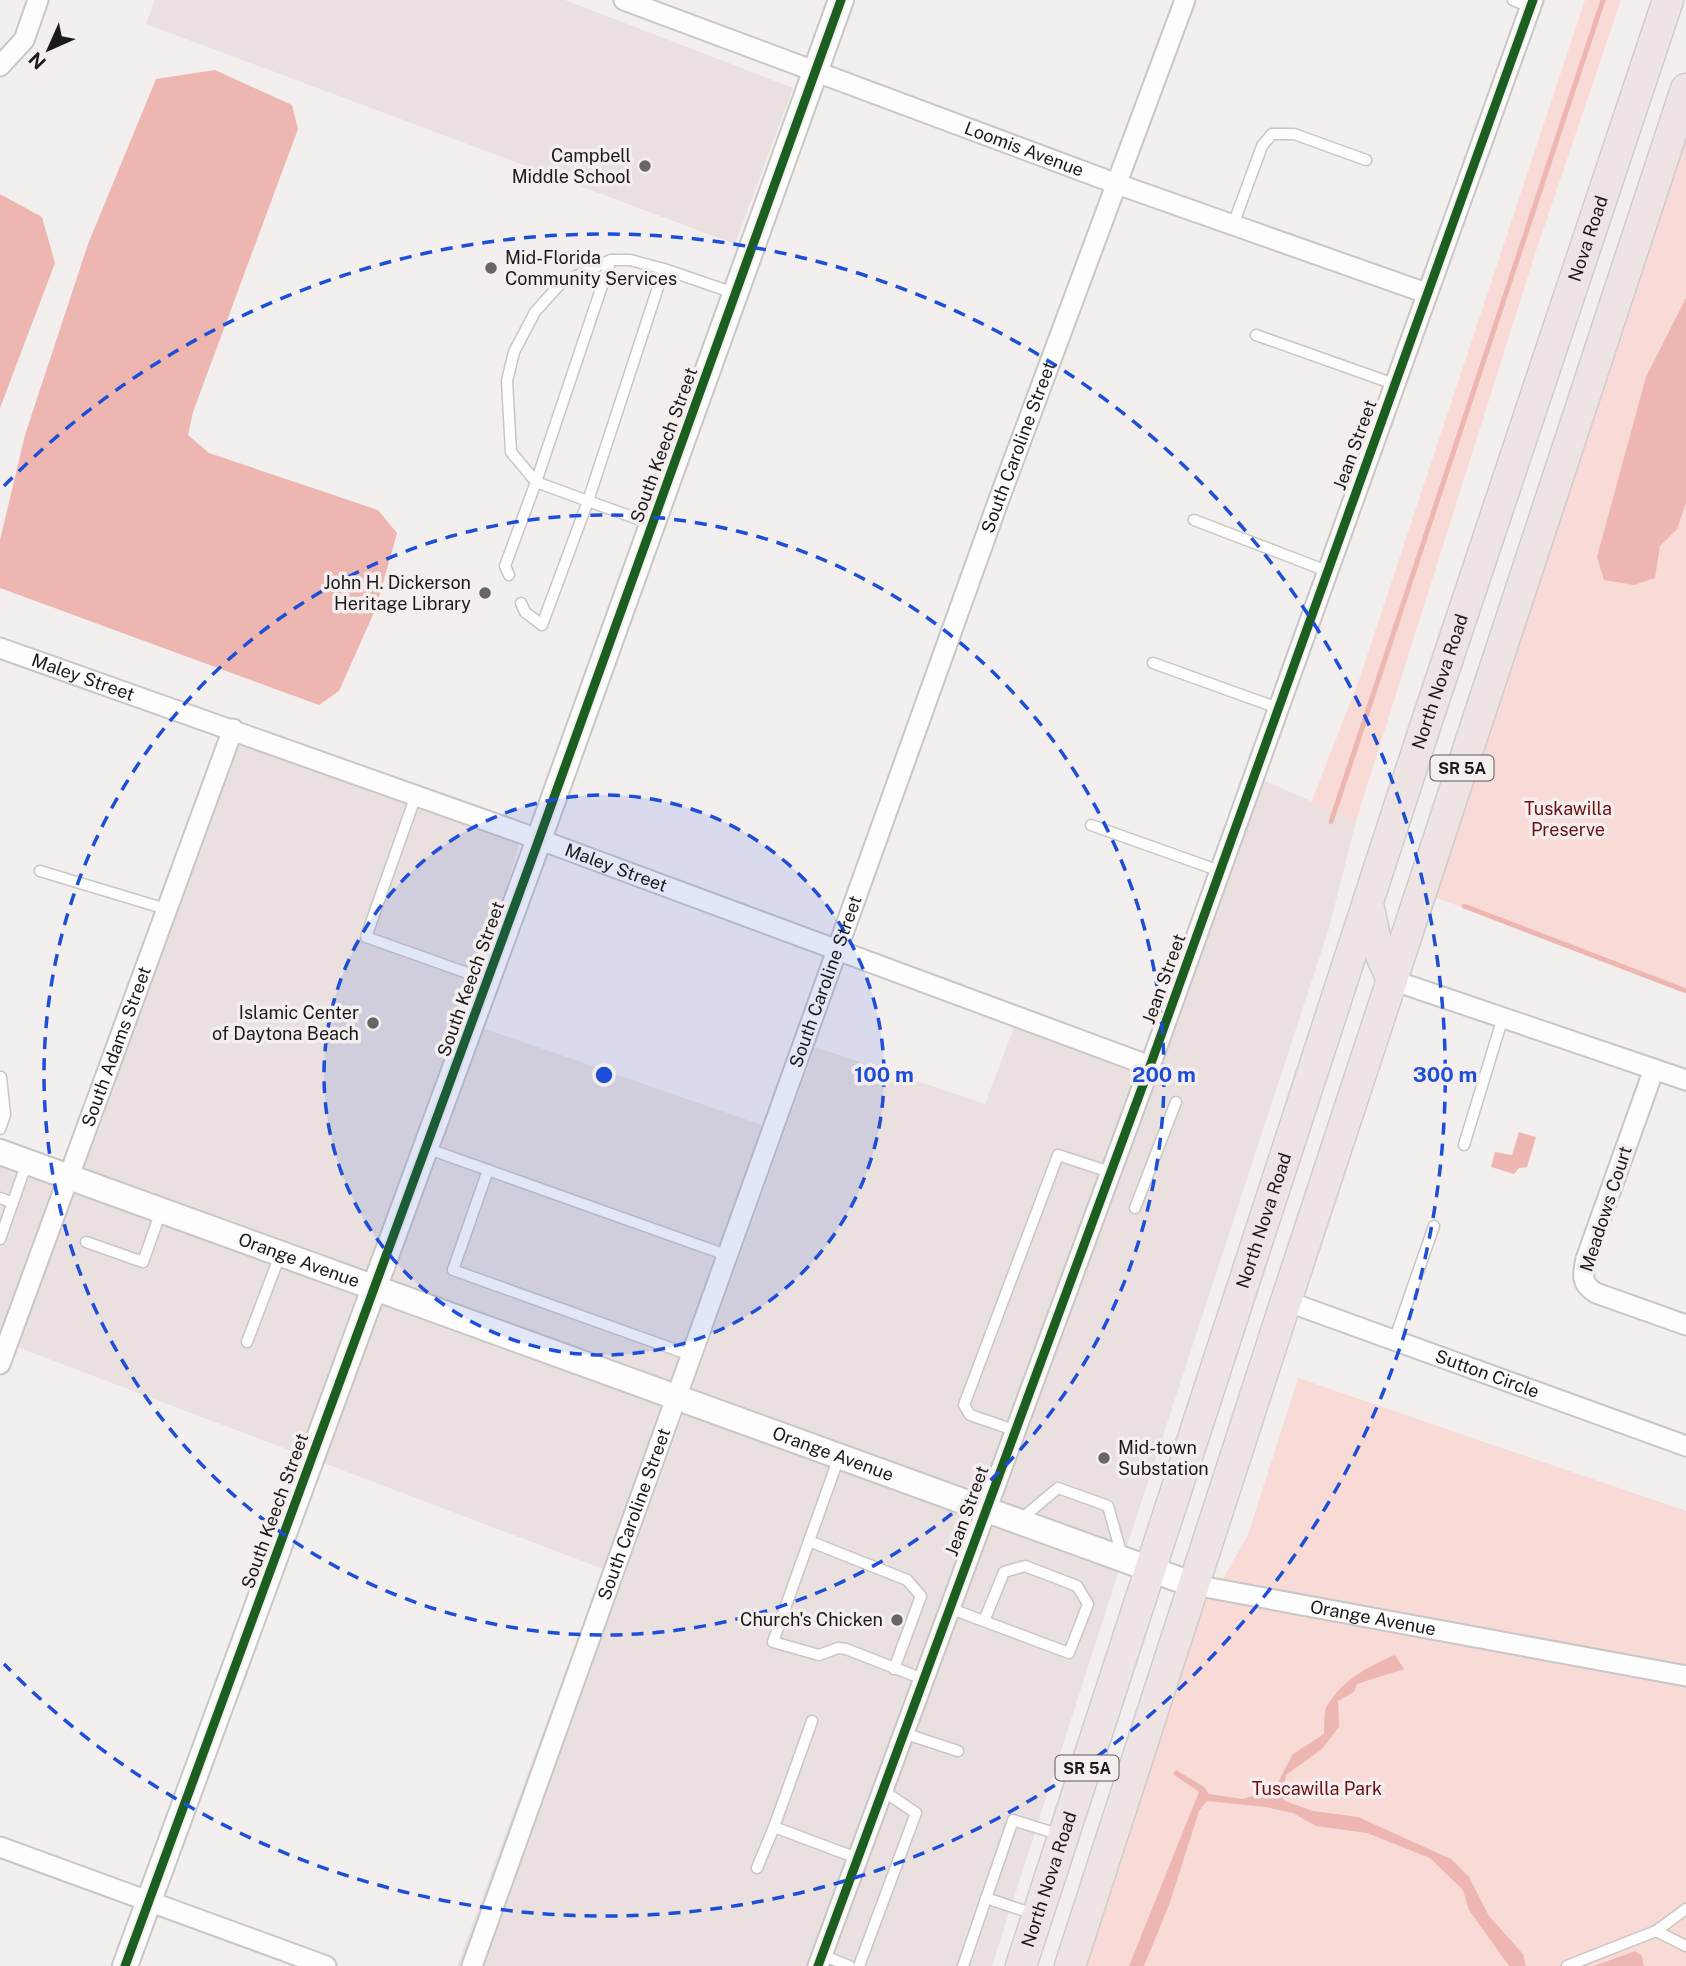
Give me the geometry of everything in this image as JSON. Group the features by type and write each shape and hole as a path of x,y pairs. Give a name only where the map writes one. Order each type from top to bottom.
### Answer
{"main road":[{"name":"Nova Road","path":"1509,477 1668,0"},
{"name":"SR 5A","path":"1070,1966 1286,1301 1686,89"},
{"path":"1633,104 1639,155 1653,188"},
{"path":"1612,170 1625,194 1630,258"},
{"name":"North Nova Road","path":"1021,1966 1509,477"},
{"path":"1368,904 1380,955 1392,980"},
{"path":"1345,974 1355,984 1361,999 1371,1043"}],"street":[{"path":"0,66 24,40 38,0"},
{"name":"Loomis Avenue","path":"624,0 1117,184 1426,293"},
{"name":"South Keech Street","path":"125,1966 487,980 841,0"},
{"name":"South Caroline Street","path":"472,1966 839,951 998,502 1185,0"},
{"name":"Jean Street","path":"820,1961 1220,872 1394,384 1526,2"},
{"name":"Maley Street","path":"0,648 538,839 1150,1066"},
{"name":"South Adams Street","path":"0,1364 233,729"},
{"path":"1392,980 1686,1080"},
{"name":"Meadows Court","path":"1654,1069 1586,1259 1582,1279 1584,1284 1596,1293 1686,1325"},
{"name":"Orange Avenue","path":"0,1152 1194,1586 1686,1676"},
{"name":"Sutton Circle","path":"1286,1301 1686,1446"},
{"path":"0,1847 326,1966"}],"lane":[{"path":"1233,225 1262,146 1272,134 1294,134 1366,160"},
{"path":"652,524 536,482 511,452 507,381 514,352 535,312 561,283 611,260 630,260 664,268 735,294"},
{"path":"507,571 611,260"},
{"path":"521,603 525,612 542,625 588,501 664,268"},
{"path":"1256,335 1394,384"},
{"path":"1194,520 1327,571"},
{"path":"1153,663 1278,708"},
{"path":"416,795 366,937 487,980"},
{"path":"1091,825 1220,872"},
{"path":"40,871 166,909"},
{"path":"1464,1144 1503,1017"},
{"path":"0,1129 5,1115 1,1077"},
{"path":"1135,1208 1176,1102"},
{"path":"425,1148 729,1256"},
{"path":"1014,1430 970,1415 964,1405 979,1361 1058,1155 1110,1172"},
{"path":"0,1240 27,1162"},
{"path":"488,1170 453,1270 693,1357"},
{"path":"0,1198 13,1203"},
{"path":"86,1242 143,1262 161,1211"},
{"path":"1394,1341 1434,1226"},
{"path":"247,1342 280,1254"},
{"path":"840,1457 773,1642 819,1655 838,1648 923,1679"},
{"path":"1018,1521 1058,1488 1095,1501 1108,1506 1123,1560"},
{"path":"809,1541 907,1580 921,1596 894,1669"},
{"path":"949,1608 1069,1653 1088,1604 1077,1586 1025,1566 1004,1572 984,1621"},
{"path":"757,1868 812,1721"},
{"path":"903,1732 958,1751"},
{"path":"859,1966 916,1813 882,1790"},
{"path":"963,1966 1013,1820 1065,1836"},
{"path":"774,1827 858,1858"},
{"path":"986,1898 1038,1915"},
{"path":"1567,1966 1656,1931 1686,1909"},
{"path":"1656,1931 1686,1946"},
{"path":"820,1961 849,1966"}],"shaded area":[{"name":"Campbell Middle School","path":"155,0 565,0 793,88 735,244 146,24"},
{"path":"215,70 292,105 298,129 193,412 188,435 209,453 378,510 397,533 376,608 339,691 319,705 0,588 0,540 25,435 88,244 156,79"},
{"path":"0,194 42,217 55,263 0,408"},
{"path":"1686,298 1686,503 1677,529 1660,546 1655,578 1634,585 1604,580 1597,557 1646,377"},
{"path":"238,742 519,844 494,933 369,1275 81,1171"},
{"path":"1263,780 1356,821 1329,928 1126,1549 998,1503 1164,1060"},
{"path":"480,1027 765,1126 673,1385 387,1282"},
{"path":"1014,1027 1137,1073 979,1496 691,1392 815,1047 985,1104"},
{"path":"1519,1132 1536,1137 1527,1167 1519,1168 1514,1174 1491,1167 1495,1152 1512,1155"},
{"path":"0,1164 55,1184 0,1335"},
{"path":"74,1191 361,1295 302,1455 17,1347"},
{"path":"380,1302 665,1405 462,1966 457,1966 603,1569 321,1462"},
{"path":"684,1412 972,1516 808,1966 483,1966"},
{"path":"990,1523 1119,1570 992,1966 828,1966"},
{"path":"1395,1655 1404,1669 1357,1684 1354,1692 1338,1701 1339,1727 1322,1749 1286,1775 1282,1797 1285,1801 1313,1811 1358,1817 1451,1859 1469,1877 1489,1916 1523,1954 1526,1966 1509,1966 1469,1910 1463,1890 1430,1858 1367,1833 1316,1826 1293,1813 1266,1807 1207,1801 1199,1811 1169,1905 1144,1966 1129,1966 1199,1792 1173,1774 1176,1770 1204,1787 1209,1794 1242,1799 1274,1790 1293,1754 1324,1734 1326,1709 1340,1689 1366,1669"},
{"path":"1635,1951 1642,1956 1644,1966 1594,1966"}],"green space":[{"path":"1585,0 1621,0 1536,251 1356,821 1311,803 1359,680"},
{"name":"Tuskawilla Preserve","path":"1686,89 1686,991 1421,892"},
{"path":"1298,1378 1686,1511 1686,1666 1222,1580 1248,1535"},
{"name":"Tuscawilla Park","path":"1194,1585 1686,1676 1686,1966 1070,1966"}],"waterway":[{"path":"1331,822 1603,0"},
{"path":"1464,906 1686,991"}],"cycle path":[{"path":"125,1966 530,864 841,0"},
{"path":"818,1966 1150,1066 1533,0"}],"place":[{"name":"Campbell Middle School","path":"645,166"},
{"name":"Mid-Florida Community Services","path":"491,268"},
{"name":"John H. Dickerson Heritage Library","path":"485,593"},
{"name":"Islamic Center of Daytona Beach","path":"373,1023"},
{"name":"Mid-town Substation","path":"1104,1458"},
{"name":"Church's Chicken","path":"897,1620"}]}
